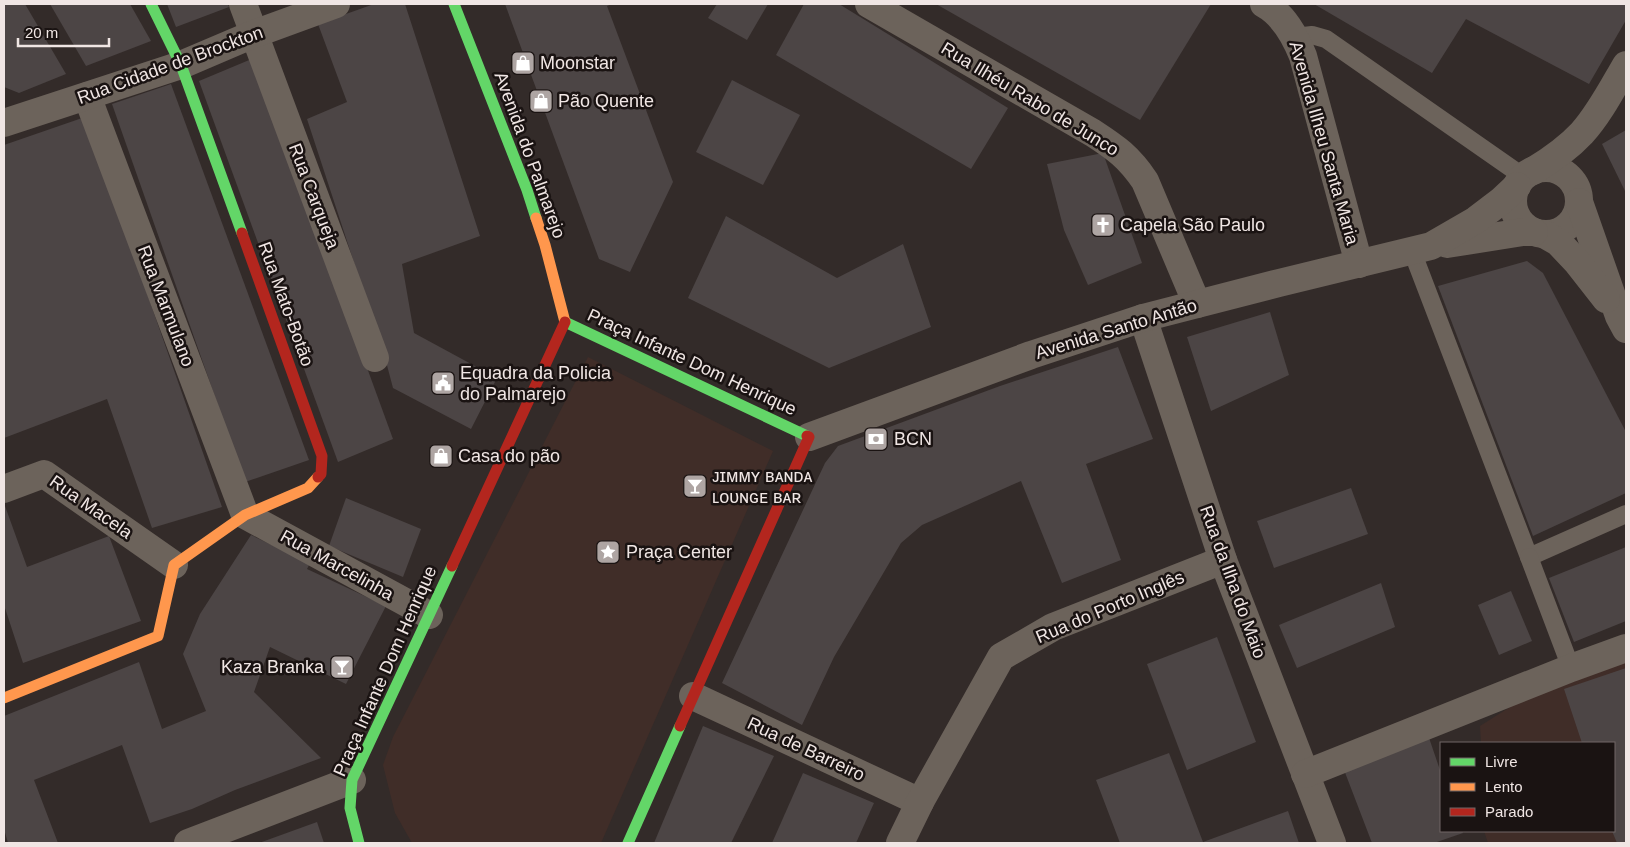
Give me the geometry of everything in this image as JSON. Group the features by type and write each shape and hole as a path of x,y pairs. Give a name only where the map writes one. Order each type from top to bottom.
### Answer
{"street":[{"name":"Rua Mato-Botão","path":"151,4 181,65 322,456 321,474 308,488 244,515 174,565"},
{"name":"Rua Carqueja","path":"243,4 375,358"},
{"name":"Rua Cidade de Brockton","path":"4,123 181,65 254,34 336,4"},
{"name":"Avenida do Palmarejo","path":"454,4 527,190 545,245 565,322"},
{"name":"Rua Ilhéu Rabo de Junco","path":"869,4 1093,133 1123,153 1145,181 1197,304"},
{"name":"Avenida Ilheu Santa Maria","path":"1268,5 1285,22 1303,56 1359,264"},
{"path":"1539,233 1554,233 1564,229 1572,222 1578,212 1579,175 1584,144 1601,106 1626,64"},
{"name":"Rua Marmulano","path":"87,96 244,515"},
{"name":"Avenida Santo Antão","path":"1422,249 1476,220 1501,201 1525,178 1571,144 1583,132 1601,106"},
{"path":"1545,168 1556,169 1567,175 1579,197 1623,322 1558,242 1524,226 1518,218 1514,208 1514,197 1525,178 1545,168"},
{"name":"Avenida Santo Antão","path":"809,438 1032,355 1144,318 1422,249 1523,232 1539,233"},
{"name":"Rua da Ilha do Maio","path":"1144,318 1223,560 1332,843"},
{"name":"Praça Infante Dom Henrique","path":"359,843 350,808 352,780 565,322 809,438 628,843"},
{"name":"Rua Macela","path":"4,489 44,474 174,565"},
{"name":"Rua Marcelinha","path":"244,515 428,615"},
{"name":"Rua do Porto Inglês","path":"900,843 920,802 1001,657 1053,627 1223,560"},
{"path":"4,698 158,636 174,565"},
{"path":"1305,774 1626,648"},
{"name":"Rua de Barreiro","path":"693,696 920,802"},
{"path":"188,843 352,780"}],"lane":[{"path":"1295,38 1312,35 1326,39 1525,178"},
{"path":"1422,249 1528,557 1571,668"},
{"path":"1528,557 1626,514"}],"shaded area":[{"name":"Praça Center","path":"588,357 773,451 601,843 412,843 395,813 383,765 393,737"},
{"path":"1626,654 1626,843 1488,843 1484,832 1615,832 1615,742 1481,742 1480,726 1556,678"}],"building":[{"path":"4,4 25,4 66,74 19,93 4,87"},
{"path":"50,4 130,4 151,41 86,66"},
{"path":"167,4 228,4 229,7 176,27"},
{"path":"374,4 405,4 480,236 402,264 414,333 497,378 471,429 393,388 384,354 307,119 347,102 318,24"},
{"path":"505,4 612,4 607,6 673,182 630,272 599,259"},
{"path":"717,4 768,4 747,40 708,18"},
{"path":"804,4 839,4 1008,108 971,169 776,55"},
{"path":"936,4 1211,4 1140,120"},
{"path":"1314,4 1626,4 1626,20 1589,84 1466,19 1432,73"},
{"path":"254,58 393,439 338,462 199,81"},
{"path":"732,80 800,115 763,185 696,152"},
{"path":"171,84 309,460 245,482 112,104"},
{"path":"85,117 222,507 152,528 107,399 4,438 4,145"},
{"path":"1626,130 1626,193 1602,144"},
{"path":"1103,153 1142,263 1088,285 1064,230 1047,164"},
{"path":"726,216 837,278 903,244 931,327 829,368 688,298"},
{"path":"1527,261 1543,273 1626,432 1626,493 1533,536 1438,286"},
{"path":"1270,312 1289,375 1211,411 1187,337"},
{"path":"1118,347 1153,439 1086,464 1121,560 1062,583 1021,481 922,525 901,543 834,657 802,725 722,683 825,463 838,446 1000,386"},
{"path":"1351,488 1368,534 1274,568 1257,521"},
{"path":"346,498 421,529 403,577 329,546"},
{"path":"4,506 27,567 109,536 141,621 23,663 4,605"},
{"path":"251,535 310,563 307,569 386,606 346,684 270,647 254,692 321,758 235,790 192,809 150,823 122,745 34,780 58,843 8,843 4,829 4,716 139,662 162,729 206,711 183,654 200,614"},
{"path":"1626,547 1626,621 1574,642 1549,578"},
{"path":"1381,583 1395,627 1297,668 1279,625"},
{"path":"1511,591 1532,641 1499,655 1478,605"},
{"path":"1217,637 1256,742 1187,770 1147,664"},
{"path":"1626,668 1626,843 1617,843 1612,832 1615,832 1615,742 1582,742 1564,689"},
{"path":"703,726 774,756 731,843 654,843"},
{"path":"1426,729 1440,770 1440,832 1463,833 1434,843 1372,843 1341,762"},
{"path":"1169,753 1203,842 1288,811 1299,843 1120,843 1096,780"},
{"path":"803,773 874,803 856,843 772,843"},
{"path":"317,822 324,843 259,843"}],"traffic: fast":[{"path":"151,4 181,65 242,233"},
{"path":"454,4 527,190 536,218"},
{"path":"565,322 807,436"},
{"path":"359,843 350,808 352,780 452,566"},
{"path":"628,843 680,726"}],"traffic: slow":[{"path":"536,218 565,322"},
{"path":"4,698 158,636 174,565 245,515 308,488 318,477"}],"traffic: jam":[{"path":"242,233 322,456 321,474 318,477"},
{"path":"452,566 565,322"},
{"path":"680,726 809,437 807,436"}],"place":[{"name":"Moonstar","path":"523,63"},
{"name":"Pão Quente","path":"541,101"},
{"name":"Capela São Paulo","path":"1103,225"},
{"name":"Equadra da Policia do Palmarejo","path":"443,383"},
{"name":"BCN","path":"876,439"},
{"name":"Casa do pão","path":"441,456"},
{"name":"ᴊɪᴍᴍʏ ʙᴀɴᴅᴀ ʟᴏᴜɴɢᴇ ʙᴀʀ","path":"695,486"},
{"name":"Praça Center","path":"608,552"},
{"name":"Kaza Branka","path":"342,667"}]}
